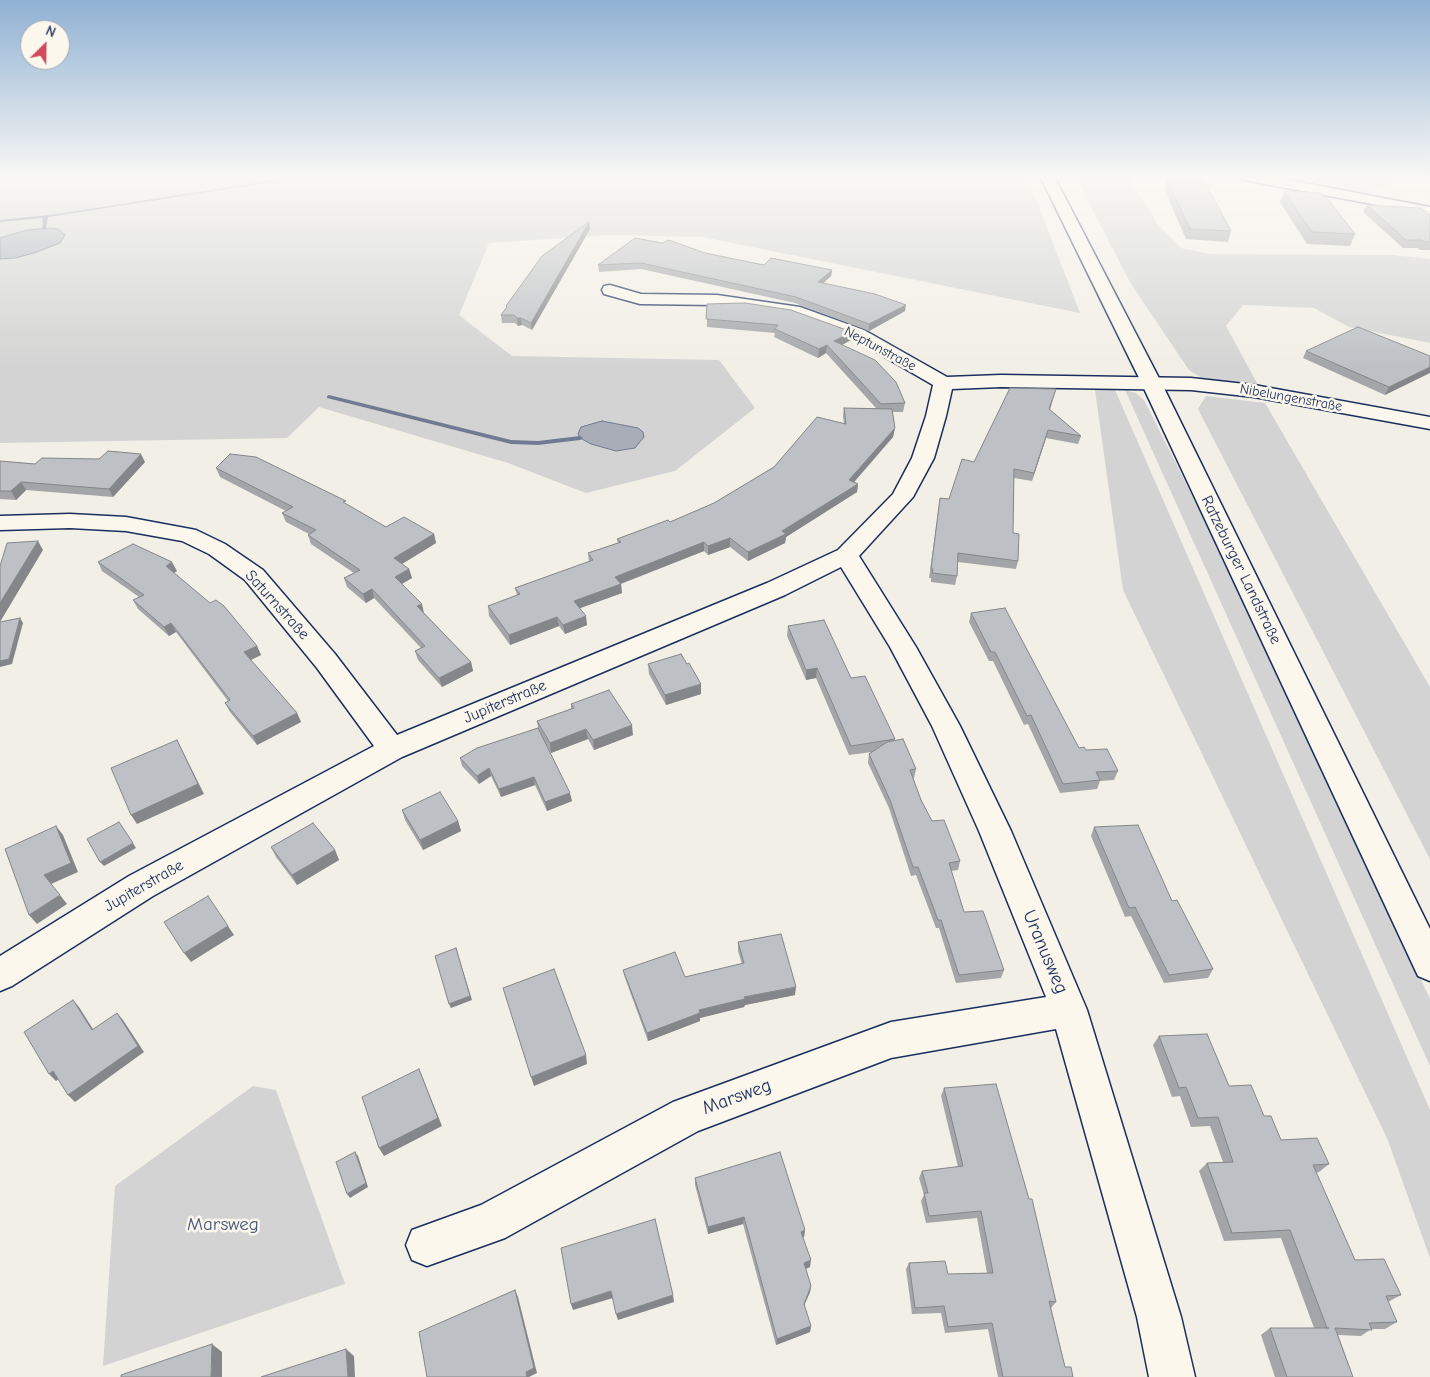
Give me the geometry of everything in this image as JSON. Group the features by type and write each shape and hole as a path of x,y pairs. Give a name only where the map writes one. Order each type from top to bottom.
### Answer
{"street":[{"name":"Ratzeburger Landstraße","path":"1079,240 1151,382 1430,965"},
{"name":"Neptunstraße","path":"610,290 640,299 718,300 794,311 858,334 943,383"},
{"path":"943,383 1001,381 1151,382"},
{"name":"Nibelungenstraße","path":"1151,382 1254,391 1430,423"},
{"name":"Jupiterstraße","path":"0,975 141,886 392,749 776,589 846,555 902,497 923,458 936,416 943,383"},
{"name":"Saturnstraße","path":"0,522 70,521 126,524 188,535 217,549 254,575 326,661 392,749"},
{"name":"Uranusweg","path":"846,555 903,647 946,726 994,831 1069,1010 1159,1317 1172,1377"},
{"name":"Marsweg","path":"427,1245 490,1223 687,1116 882,1043 1069,1010"}],"green space":[{"path":"13,240 530,240 489,243 459,315 512,356 719,360 755,408 675,471 586,493 508,463 319,407 287,438 0,443 0,259 15,258 50,247"},
{"path":"718,240 1052,240 1080,313"},
{"path":"1108,240 1173,240 1181,248 1211,254 1393,255 1430,259 1430,343 1349,327 1314,308 1243,305 1226,326 1258,385 1202,378 1189,370 1131,284"},
{"path":"1095,390 1115,390 1430,1110 1430,1258 1387,1138 1123,590"},
{"path":"1125,390 1136,393 1144,400 1222,555 1430,999 1430,1066"},
{"path":"1206,396 1265,403 1430,687 1430,859 1198,409"},
{"name":"Marsweg","path":"253,1086 276,1090 345,1284 103,1366 115,1186"}],"shaded area":[{"path":"0,240 62,240 60,243 34,253 15,258 0,259"},
{"path":"602,421 638,428 643,432 644,437 635,448 616,451 591,444 580,438 578,434 581,427"}],"building":[{"path":"564,240 579,240 531,323 514,315 501,315 506,306 542,256"},
{"path":"632,240 662,243 670,240 705,253 764,265 771,258 832,270 818,282 875,294 906,305 869,324 796,297 641,263 598,265"},
{"path":"745,303 791,310 852,332 834,341 875,360 896,382 905,403 881,404 827,345 819,349 775,329 778,325 706,319 707,304"},
{"path":"1358,327 1430,356 1430,367 1389,387 1306,351"},
{"path":"1010,388 1056,389 1049,409 1081,436 1048,430 1034,473 1014,469 1013,533 1019,534 1018,561 958,553 957,576 932,573 940,498 949,499 962,459 974,462"},
{"path":"844,408 892,409 895,428 849,480 858,484 782,531 786,534 748,552 730,538 708,546 704,542 615,577 621,584 574,601 586,616 563,625 557,617 509,635 488,606 520,594 515,588 593,560 588,553 621,542 617,539 668,520 670,522 714,503 774,467 817,417 846,424"},
{"path":"108,451 141,454 109,489 21,482 11,491 0,491 0,461 35,464 42,458 99,459"},
{"path":"230,454 256,457 346,501 343,502 386,527 404,517 434,534 394,558 409,569 395,577 422,604 417,606 471,662 439,678 415,651 425,646 372,589 363,594 344,578 360,570 308,535 316,530 282,513 293,507 216,468"},
{"path":"38,541 0,603 0,566 7,543"},
{"path":"133,544 172,562 166,566 210,603 216,600 224,606 257,646 244,652 297,713 253,736 225,703 230,700 171,623 164,627 133,600 144,595 98,562"},
{"path":"1005,608 1079,748 1084,747 1086,750 1107,749 1118,771 1096,772 1100,780 1063,784 1031,715 1027,716 995,652 991,652 971,613"},
{"path":"20,618 9,659 0,661 0,622"},
{"path":"824,620 851,678 865,676 895,739 851,746 817,668 806,670 788,626"},
{"path":"681,654 687,664 689,663 701,684 665,695 648,664"},
{"path":"609,690 632,725 593,740 586,729 550,743 537,721 574,708 571,704"},
{"path":"538,728 570,793 545,802 534,777 499,789 489,768 477,776 460,758 477,748"},
{"path":"903,739 916,769 910,770 921,800 932,821 944,820 960,861 949,863 964,912 983,911 1004,970 959,975 941,920 938,920 918,867 913,867 890,800 869,754 887,742"},
{"path":"177,740 198,784 131,815 111,768"},
{"path":"440,792 458,821 420,840 402,810"},
{"path":"119,822 133,843 100,862 87,839"},
{"path":"313,823 335,850 292,875 271,847"},
{"path":"1138,825 1172,901 1177,900 1213,969 1169,975 1135,907 1129,908 1094,827"},
{"path":"56,826 71,863 44,875 60,895 29,915 5,849"},
{"path":"208,896 228,926 184,953 164,922"},
{"path":"781,934 796,987 744,997 745,999 699,1010 700,1013 647,1033 623,970 675,952 685,977 744,963 738,942"},
{"path":"456,948 470,996 449,1004 435,956"},
{"path":"554,969 586,1055 531,1077 503,988"},
{"path":"73,1000 92,1030 117,1013 138,1046 68,1095 53,1071 49,1074 24,1032"},
{"path":"1207,1034 1229,1086 1251,1085 1264,1116 1271,1116 1281,1140 1317,1138 1329,1164 1313,1165 1355,1260 1384,1259 1401,1295 1386,1296 1397,1322 1369,1323 1372,1330 1335,1328 1353,1377 1287,1377 1270,1328 1327,1328 1290,1230 1232,1233 1207,1163 1233,1162 1218,1117 1198,1118 1186,1087 1179,1088 1159,1036"},
{"path":"419,1069 438,1118 379,1148 362,1097"},
{"path":"996,1084 1029,1199 1032,1199 1056,1302 1049,1301 1065,1367 1071,1367 1073,1377 1003,1377 992,1323 948,1327 944,1306 915,1308 909,1263 945,1261 948,1274 993,1273 981,1211 929,1216 924,1193 928,1193 922,1171 963,1166 944,1088"},
{"path":"355,1152 366,1183 347,1194 336,1162"},
{"path":"780,1152 805,1230 801,1232 811,1260 804,1263 811,1286 804,1304 811,1326 777,1339 744,1217 708,1227 695,1178"},
{"path":"655,1219 673,1295 616,1314 611,1291 571,1304 561,1248"},
{"path":"515,1290 534,1368 526,1372 527,1377 427,1377 419,1332"},
{"path":"212,1344 211,1377 121,1377 121,1375"},
{"path":"346,1349 348,1377 261,1377"}],"waterway":[{"path":"329,397 511,442 538,443 580,438"}]}
